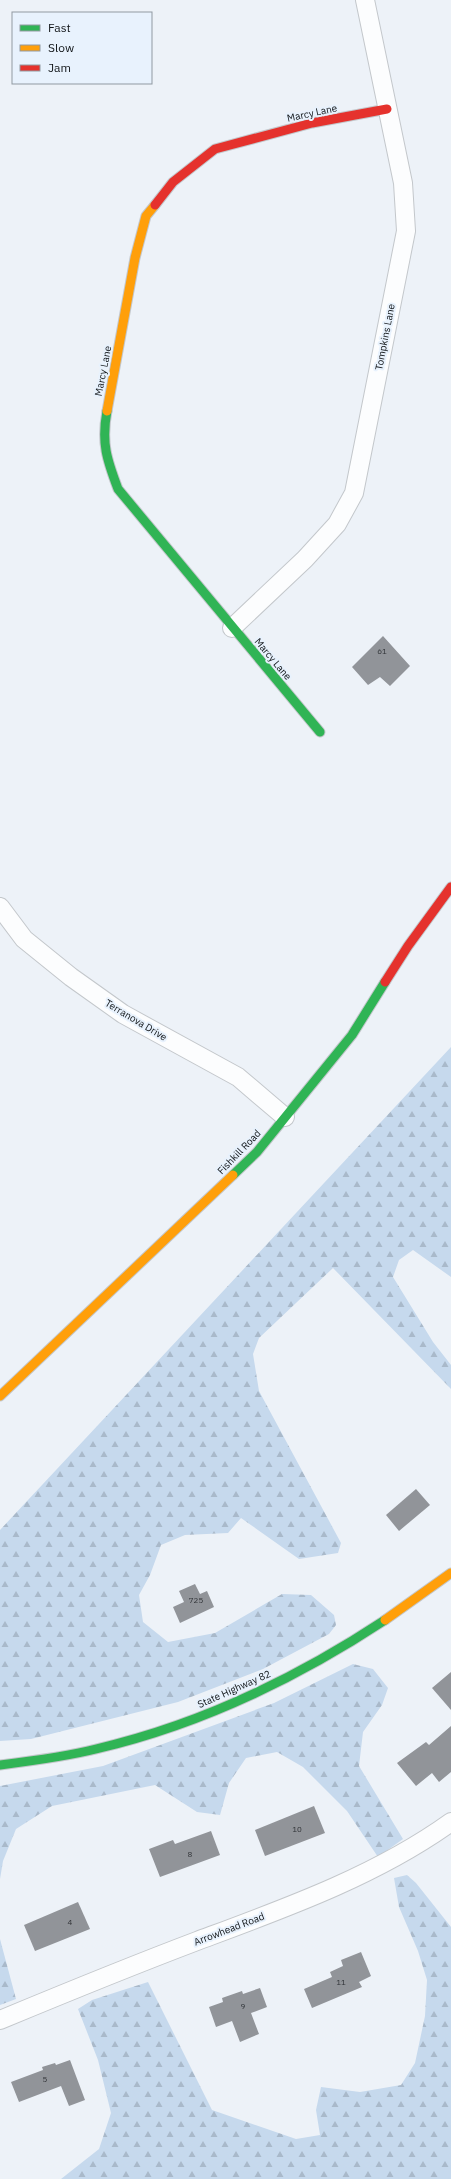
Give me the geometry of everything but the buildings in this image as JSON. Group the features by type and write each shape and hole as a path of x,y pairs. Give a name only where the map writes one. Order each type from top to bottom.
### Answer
{"street":[{"name":"Tompkins Lane","path":"232,628 305,559 337,524 354,493 406,231 403,183 365,0"},
{"name":"Marcy Lane","path":"320,732 118,489 106,456 105,423 135,258 146,216 173,182 215,149 312,123 387,109"},
{"name":"Fishkill Road","path":"0,1396 256,1152 352,1035 408,946 451,886"},
{"name":"Terranova Drive","path":"0,907 24,939 70,977 123,1014 238,1077 285,1117"},
{"name":"State Highway 82","path":"0,1765 36,1761 94,1750 220,1710 290,1676 361,1635 451,1573"},
{"name":"Arrowhead Road","path":"0,2020 102,1977 248,1922 352,1878 397,1854 451,1822"}],"green space":[{"path":"451,1047 451,1277 413,1250 399,1260 393,1277 433,1342 451,1365 451,1389 333,1268 259,1338 253,1354 259,1391 341,1543 338,1553 299,1559 241,1518 228,1533 185,1535 161,1545 150,1575 139,1595 143,1622 168,1642 215,1633 282,1594 311,1595 334,1615 336,1625 329,1634 263,1669 178,1702 31,1739 0,1741 0,1530"},
{"path":"353,1664 373,1669 388,1688 382,1705 363,1732 359,1766 403,1839 378,1857 347,1811 303,1767 277,1752 246,1758 229,1783 220,1815 197,1812 155,1785 52,1806 16,1829 3,1861 0,1879 0,1786 103,1766 274,1703"},
{"path":"407,1875 416,1883 451,1927 451,2179 61,2179 99,2149 111,2113 98,2060 78,2009 92,2000 148,1982 212,2110 296,2139 320,2135 316,2110 321,2087 360,2092 401,2085 415,2063 425,2016 427,1980 418,1951 399,1907 394,1878"},
{"path":"0,1939 16,1999 0,2005"}],"traffic: fast":[{"path":"107,411 105,422 106,451 118,489 320,732"},
{"path":"233,1175 257,1152 352,1035 385,982"},
{"path":"0,1765 60,1757 84,1752 134,1739 210,1713 282,1680 352,1641 385,1620"}],"traffic: slow":[{"path":"107,411 135,258 146,216 155,205"},
{"path":"0,1396 233,1175"},
{"path":"385,1620 451,1573"}],"traffic: jam":[{"path":"155,205 173,182 215,149 312,123 387,109"},
{"path":"385,982 408,946 451,887"}]}
